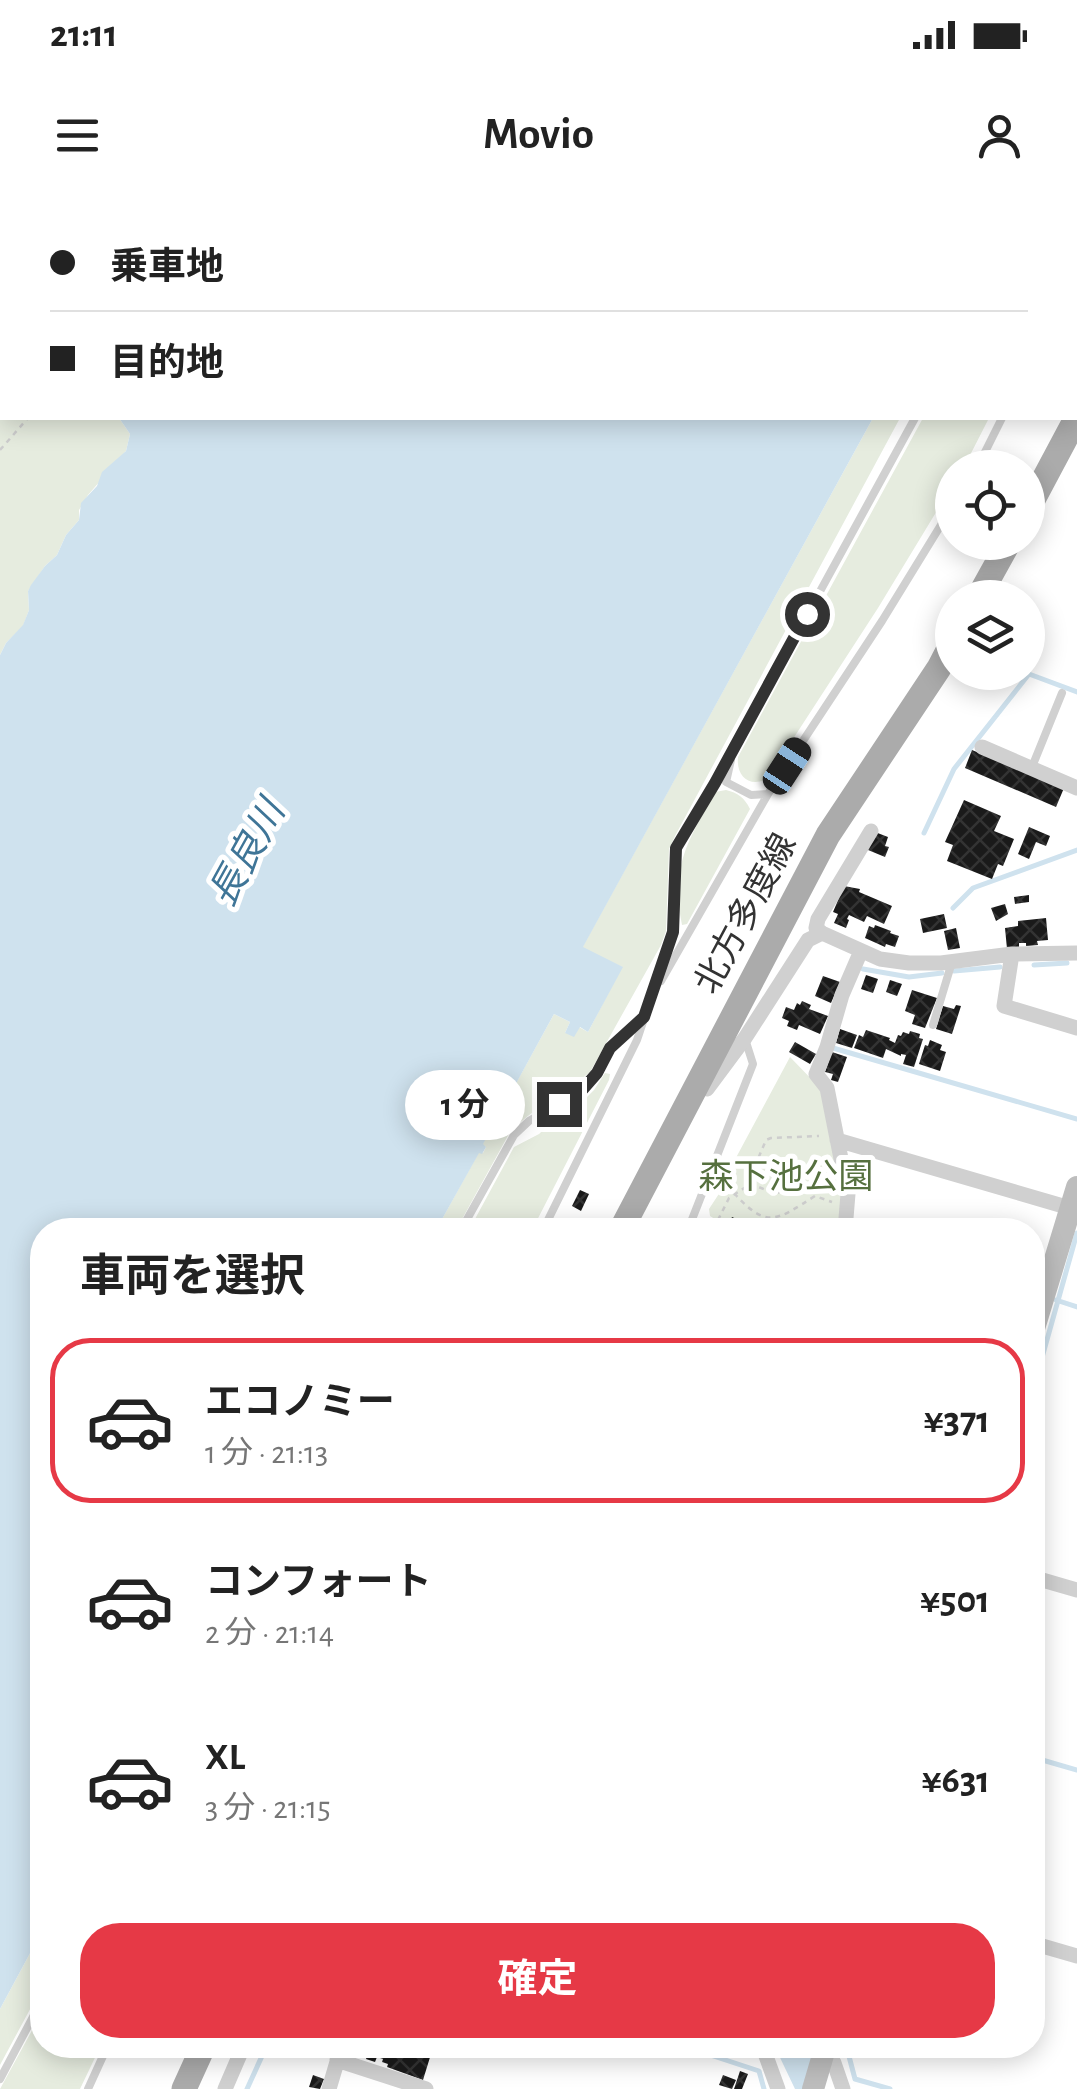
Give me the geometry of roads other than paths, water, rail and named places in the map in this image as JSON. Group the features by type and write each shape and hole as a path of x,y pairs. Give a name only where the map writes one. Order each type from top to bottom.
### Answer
{"main road":[{"path":"1045,478 1075,420"},
{"name":"北方多度線","path":"627,1218 828,835 935,674"},
{"path":"184,2089 198,2058"}],"street":[{"path":"1054,461 1077,427"},
{"path":"982,748 1077,788"},
{"path":"871,831 818,919 816,928 822,934 880,959 908,963 1077,953"},
{"path":"654,1164 808,940 822,934"},
{"path":"846,1218 848,1194 827,1088 816,1074 861,952"},
{"path":"1012,954 1004,1006 1077,1028"},
{"path":"836,1137 1075,1202 1045,1289"},
{"path":"1045,1581 1077,1590"},
{"path":"1045,1947 1077,1956"},
{"path":"225,2089 238,2058"},
{"path":"329,2089 338,2058"},
{"path":"352,2058 426,2089"},
{"path":"767,2058 778,2089"},
{"path":"813,2089 822,2058"},
{"path":"831,2058 843,2089"}],"lane":[{"path":"549,1218 637,1040 673,932 676,848 914,420"},
{"path":"987,450 1001,420"},
{"path":"651,998 768,794 935,534"},
{"path":"1031,769 1062,693"},
{"path":"735,746 726,782 751,795 768,794"},
{"path":"932,1025 952,962"},
{"path":"468,1218 514,1136 530,1121 583,1089 610,1048 644,1017"},
{"path":"694,1218 752,1064 744,1038"},
{"path":"0,2079 30,2023"},
{"path":"88,2089 102,2058"}],"water":[{"name":"長良川","path":"120,420 872,420 583,947 623,967 588,1032 580,1027 574,1037 565,1033 570,1022 554,1014 483,1144 486,1147 443,1218 30,1218 30,1953 0,2009 0,655 23,625 31,585 57,555 66,535 79,520 81,503 97,486 102,472 126,451 130,434"},
{"path":"780,2058 813,2058 822,2089 795,2089"}],"waterway":[{"path":"924,833 954,769 1029,674 1077,692"},
{"path":"953,908 973,888 1077,850"},
{"path":"1034,965 1067,963"},
{"path":"954,971 1000,967"},
{"path":"863,969 909,977 942,973"},
{"path":"833,1048 1077,1119"},
{"path":"1045,1347 1077,1233"},
{"path":"1056,1300 1077,1307"},
{"path":"1045,1761 1077,1770"},
{"path":"247,2089 261,2058"},
{"path":"720,2058 759,2071 764,2089"},
{"path":"849,2058 855,2079 890,2089"}],"park label":[{"name":"森下池公園","path":"786,1177"}]}
